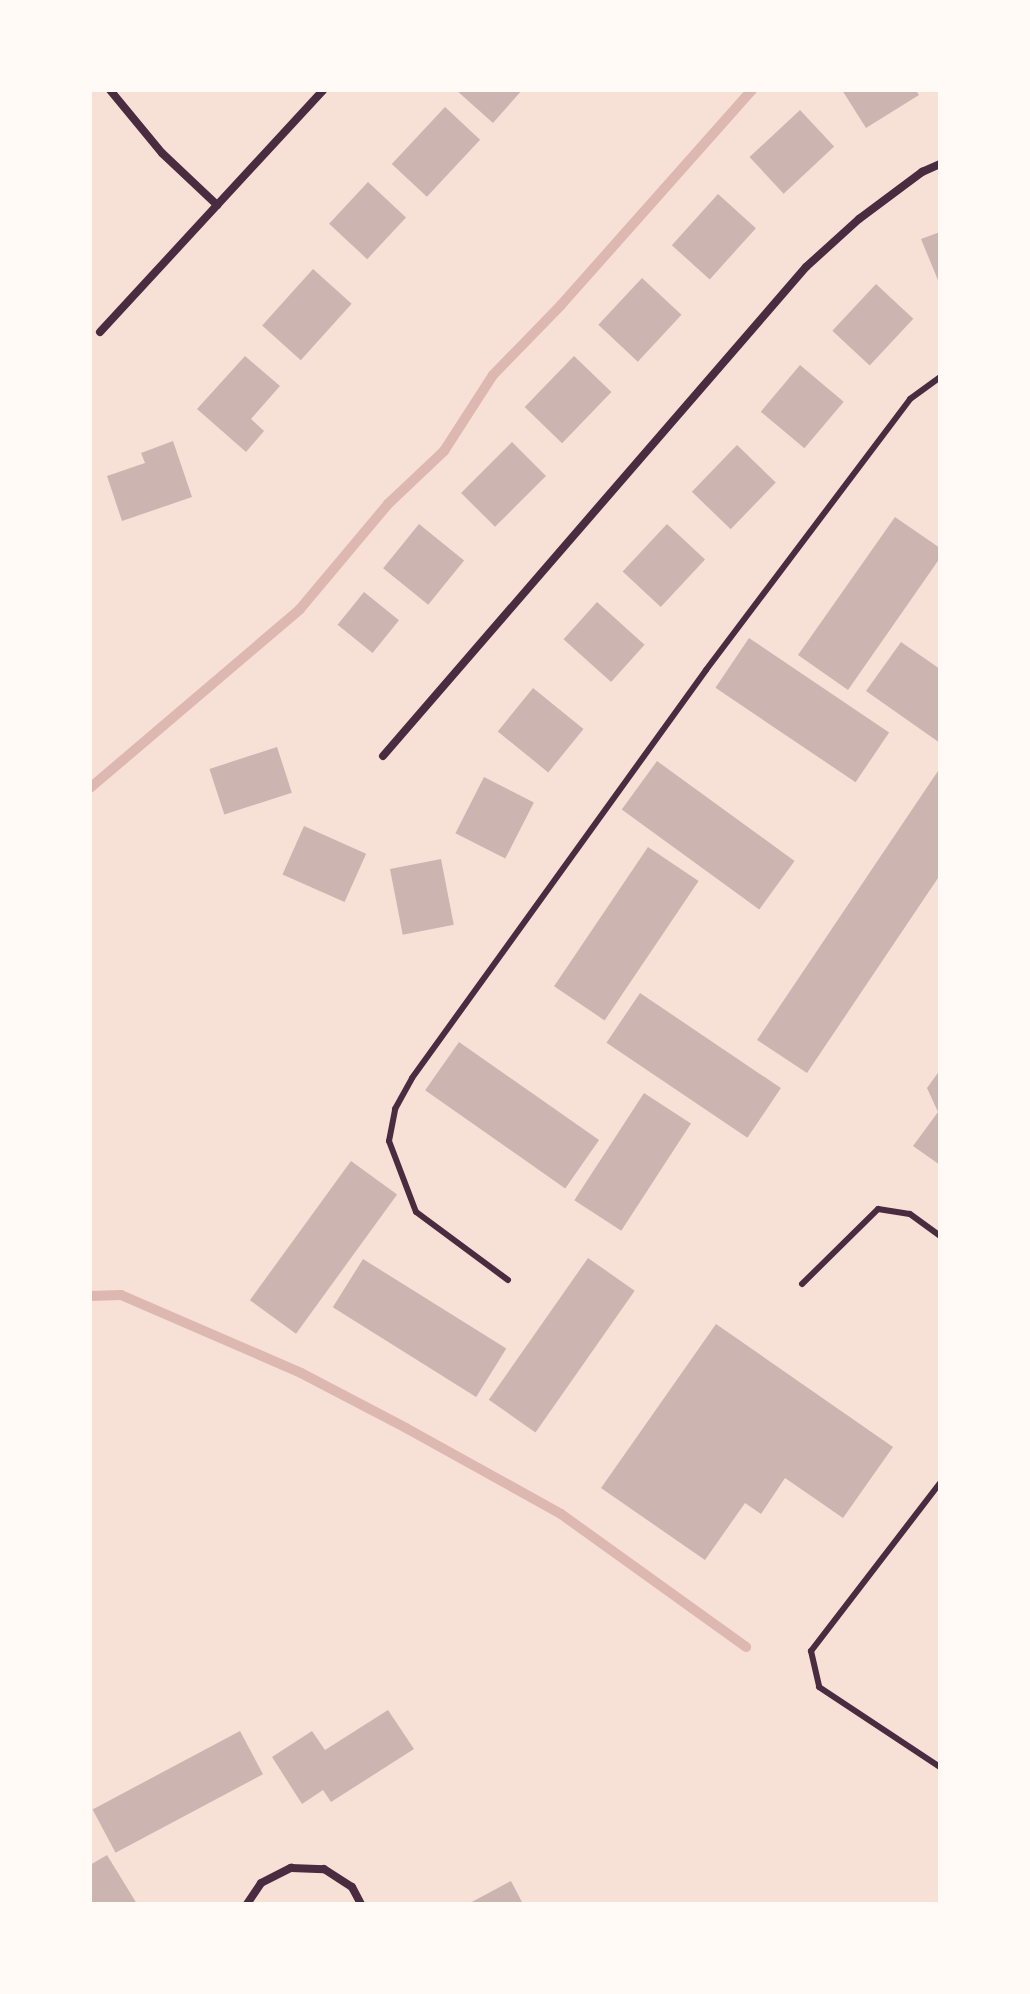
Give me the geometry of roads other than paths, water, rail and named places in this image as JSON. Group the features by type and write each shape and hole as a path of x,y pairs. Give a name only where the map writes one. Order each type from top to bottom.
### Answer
{"street":[{"path":"110,90 162,153 217,205"},
{"path":"100,332 323,90"},
{"path":"383,756 806,267 859,219 922,172 940,164"},
{"path":"247,1904 261,1883 291,1868 324,1869 352,1887 361,1904"}],"lane":[{"path":"508,1280 416,1212 389,1141 395,1109 420,1066 715,658 910,399 940,377"},
{"path":"802,1284 878,1209 910,1214 940,1236"},
{"path":"940,1483 811,1651 819,1687 940,1767"}],"waterway":[{"path":"90,788 300,609 388,504 444,451 493,375 561,305 752,90"},
{"path":"90,1296 121,1295 301,1373 406,1428 561,1514 746,1647"}]}
